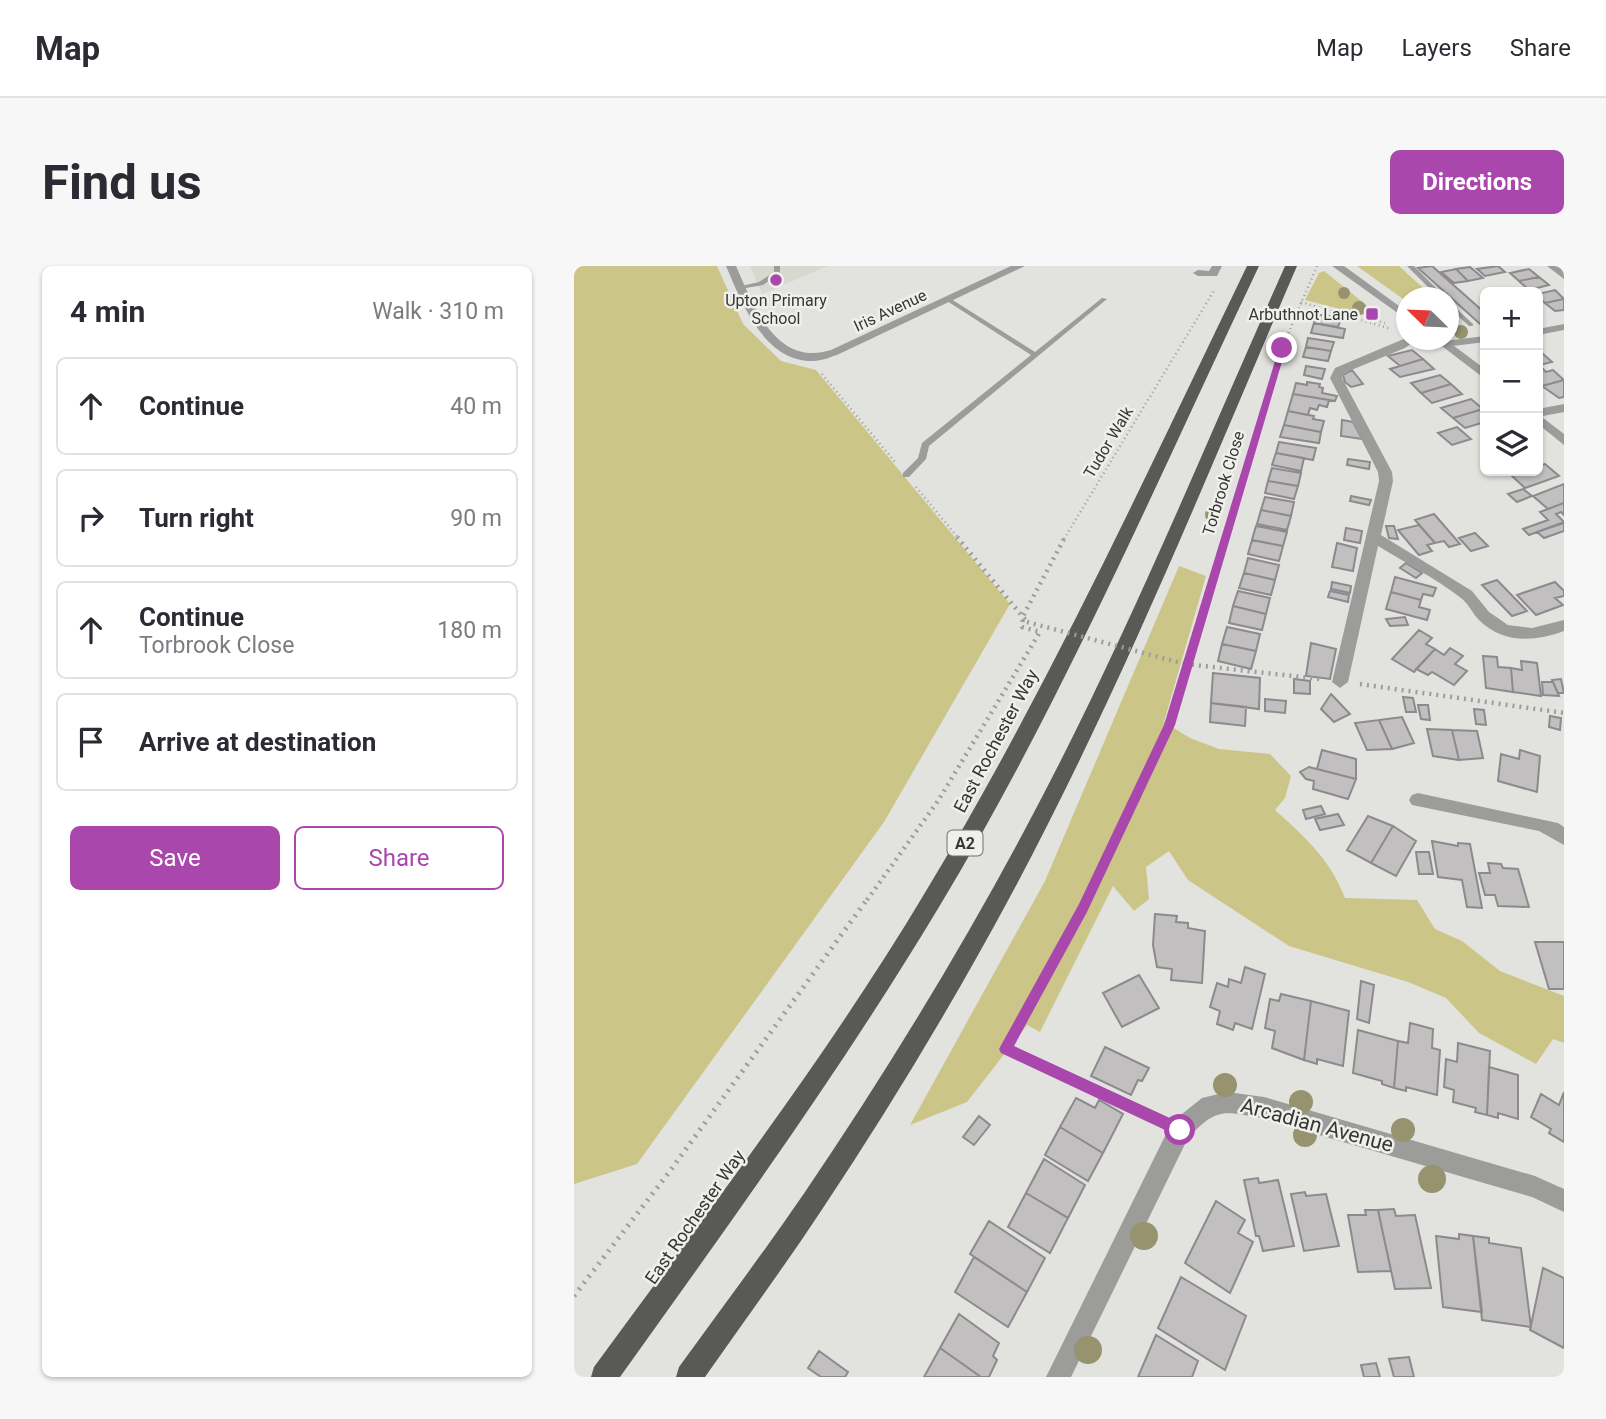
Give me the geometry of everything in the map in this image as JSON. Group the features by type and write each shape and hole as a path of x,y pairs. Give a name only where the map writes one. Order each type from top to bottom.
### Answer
{"highway":[{"name":"East Rochester Way","path":"604,1377 813,1087 933,900 1020,744 1073,641 1253,266"},
{"path":"689,1377 827,1181 903,1061 965,956 1056,790 1120,653 1291,266"}],"street":[{"name":"Iris Avenue","path":"730,266 755,318 773,339 794,356 814,358 835,352 1020,266"},
{"path":"1337,266 1396,309"},
{"path":"1552,266 1564,276"},
{"path":"1198,273 1215,270"},
{"path":"1543,331 1564,327"},
{"path":"1459,341 1480,339"},
{"path":"1340,682 1386,481 1385,472 1336,378 1339,371 1396,348"},
{"path":"1452,350 1480,371"},
{"path":"1543,414 1564,408"},
{"path":"1543,421 1564,441"},
{"path":"1374,537 1470,597 1483,615 1503,630 1525,636 1542,634 1564,625"},
{"path":"1418,800 1539,824 1552,828 1564,837"},
{"name":"Arcadian Avenue","path":"1058,1377 1180,1130 1199,1110 1222,1100 1264,1108 1535,1187 1564,1201"}],"lane":[{"path":"740,287 768,281 777,273 777,266"},
{"path":"1410,266 1432,287"},
{"path":"906,475 922,459 925,445 1104,299"},
{"path":"949,300 1034,354"},
{"path":"1459,314 1471,325"}],"path":[{"name":"Torbrook Close","path":"1180,1130 1005,1049 1083,908 1170,725 1185,664 1282,348 1317,266"},
{"name":"Tudor Walk","path":"574,1296 670,1171 938,802 1040,632 1022,627 1023,616 1049,563 1220,282 1215,270"},
{"path":"1301,302 1395,328"},
{"path":"1023,616 1027,622 1185,664 1564,713"}],"shaded area":[{"path":"574,266 717,266 743,324 781,361 816,370 1010,604 884,822 637,1164 574,1184"},
{"name":"Upton Primary School","path":"750,266 828,266 762,294"},
{"path":"1357,266 1399,266 1422,287 1396,287 1396,294"},
{"path":"1324,271 1375,312 1371,317 1305,300 1319,273"},
{"path":"1179,566 1206,576 1164,722 1190,738 1219,749 1270,754 1291,776 1285,798 1275,810 1324,860 1345,898 1417,900 1435,929 1462,941 1500,971 1564,996 1564,1043 1553,1039 1536,1064 1479,1033 1446,998 1408,982 1289,946 1188,880 1169,851 1146,867 1149,899 1134,911 1113,886 1040,1032 1027,1025 967,1102 910,1125 1045,881"}],"building":[{"path":"1432,266 1456,287 1439,287 1418,268"},
{"path":"1498,266 1505,272 1485,276 1477,269"},
{"path":"1470,267 1483,278 1468,281 1456,269"},
{"path":"1456,269 1468,281 1454,283 1441,272"},
{"path":"1529,269 1539,277 1519,281 1510,273"},
{"path":"1539,277 1549,285 1526,287 1519,281"},
{"path":"1459,290 1480,309 1480,324 1459,305"},
{"path":"1555,290 1564,299 1545,303 1543,293"},
{"path":"1564,299 1564,310 1555,311 1545,303"},
{"path":"1316,314 1341,318 1338,327 1314,323"},
{"path":"1314,323 1345,329 1343,338 1311,333"},
{"path":"1308,338 1334,342 1331,351 1306,347"},
{"path":"1306,347 1331,351 1328,361 1303,357"},
{"path":"1412,350 1423,359 1400,366 1388,356"},
{"path":"1543,354 1552,362 1543,364"},
{"path":"1423,359 1434,369 1400,377 1390,369"},
{"path":"1306,366 1325,369 1322,379 1304,375"},
{"path":"1543,369 1546,372 1553,370 1564,380 1543,386"},
{"path":"1352,370 1363,384 1351,387 1345,382 1343,375"},
{"path":"1440,375 1451,384 1421,393 1411,383"},
{"path":"1564,380 1564,397 1559,398 1543,386"},
{"path":"1307,382 1320,384 1322,393 1337,396 1335,401 1293,394 1296,383 1307,385"},
{"path":"1451,384 1462,394 1432,403 1421,393"},
{"path":"1293,394 1329,400 1327,407 1319,405 1317,410 1310,408 1308,415 1288,411"},
{"path":"1471,399 1480,406 1480,410 1453,418 1441,408"},
{"path":"1480,410 1480,424 1465,428 1453,418"},
{"path":"1288,411 1314,416 1313,419 1324,421 1321,432 1284,425"},
{"path":"1342,420 1353,422 1362,439 1341,436"},
{"path":"1284,425 1321,432 1319,443 1280,437"},
{"path":"1457,427 1471,439 1452,445 1438,433"},
{"path":"1279,442 1316,448 1313,460 1276,453"},
{"path":"1276,453 1304,458 1301,471 1272,465"},
{"path":"1348,459 1370,462 1369,469 1347,465"},
{"path":"1543,465 1559,476 1525,488 1512,476 1543,476"},
{"path":"1272,468 1301,473 1298,486 1268,481"},
{"path":"1268,481 1298,486 1294,499 1265,493"},
{"path":"1564,484 1564,503 1548,509 1533,496"},
{"path":"1523,489 1532,496 1517,502 1508,494"},
{"path":"1351,496 1371,500 1369,505 1350,501"},
{"path":"1265,497 1294,502 1291,516 1261,510"},
{"path":"1564,503 1564,515 1561,512 1556,514 1564,522 1529,535 1523,529 1548,520 1540,512"},
{"path":"1261,510 1291,516 1287,530 1257,524"},
{"path":"1434,514 1460,544 1449,547 1444,541 1435,543 1415,520"},
{"path":"1564,523 1564,531 1544,538 1537,532"},
{"path":"1419,525 1435,543 1427,545 1432,551 1419,555 1398,530"},
{"path":"1256,526 1287,532 1283,546 1252,540"},
{"path":"1386,526 1394,526 1398,539 1389,538"},
{"path":"1346,528 1362,531 1360,543 1344,540"},
{"path":"1475,533 1488,546 1471,551 1459,538"},
{"path":"1252,540 1283,546 1279,561 1248,554"},
{"path":"1337,543 1357,548 1353,571 1332,567"},
{"path":"1248,558 1279,565 1275,580 1244,573"},
{"path":"1406,563 1422,573 1416,578 1400,568"},
{"path":"1244,573 1275,580 1271,595 1239,588"},
{"path":"1395,577 1436,588 1433,596 1423,594 1421,600 1391,592"},
{"path":"1497,580 1527,611 1512,616 1482,585"},
{"path":"1332,582 1351,586 1350,593 1331,589"},
{"path":"1555,582 1564,591 1564,596 1555,598 1563,605 1536,615 1517,595"},
{"path":"1238,591 1270,598 1266,614 1233,606"},
{"path":"1330,591 1349,595 1348,602 1328,597"},
{"path":"1391,592 1421,600 1419,607 1430,610 1427,620 1386,609"},
{"path":"1233,606 1266,614 1262,630 1229,623"},
{"path":"1405,617 1408,625 1390,626 1386,619"},
{"path":"1227,627 1260,634 1256,651 1222,644"},
{"path":"1419,630 1432,638 1426,644 1435,649 1414,672 1392,659"},
{"path":"1311,643 1336,649 1330,679 1306,676"},
{"path":"1222,644 1256,651 1251,669 1218,661"},
{"path":"1450,648 1463,656 1455,664 1467,671 1454,685 1432,672 1428,675 1416,669 1435,649 1444,655"},
{"path":"1483,656 1497,657 1498,667 1511,668 1513,692 1486,688"},
{"path":"1521,661 1537,663 1541,696 1513,692 1511,668 1522,670"},
{"path":"1213,673 1260,678 1259,709 1211,703"},
{"path":"1294,679 1310,681 1310,694 1294,693"},
{"path":"1561,679 1564,693 1558,693 1552,680"},
{"path":"1542,682 1553,682 1559,696 1543,695"},
{"path":"1331,694 1350,714 1334,722 1321,709"},
{"path":"1403,697 1413,698 1416,712 1406,712"},
{"path":"1265,699 1286,701 1285,713 1265,711"},
{"path":"1211,703 1246,707 1245,726 1210,722"},
{"path":"1418,705 1428,705 1430,720 1421,719"},
{"path":"1474,709 1484,710 1486,725 1476,724"},
{"path":"1550,716 1561,718 1560,730 1549,727"},
{"path":"1402,717 1414,743 1392,749 1379,720"},
{"path":"1379,720 1392,749 1367,750 1355,723"},
{"path":"1427,729 1452,730 1459,760 1433,756"},
{"path":"1452,730 1477,731 1483,758 1459,760"},
{"path":"1322,750 1356,759 1356,779 1317,769"},
{"path":"1520,750 1540,756 1537,792 1498,781 1501,754 1519,759"},
{"path":"1309,767 1356,779 1348,799 1313,789 1314,781 1306,779 1300,772"},
{"path":"1321,806 1325,814 1306,819 1303,810"},
{"path":"1338,814 1344,825 1320,830 1315,819"},
{"path":"1368,816 1393,826 1371,863 1347,850"},
{"path":"1393,826 1416,841 1396,876 1371,863"},
{"path":"1432,841 1458,846 1458,843 1470,844 1482,908 1467,907 1462,880 1438,877"},
{"path":"1416,852 1429,852 1433,874 1419,874"},
{"path":"1488,863 1518,869 1529,907 1498,906 1495,895 1485,895 1479,873 1490,873"},
{"path":"1155,914 1177,916 1176,922 1188,923 1188,928 1205,931 1202,983 1171,980 1172,969 1157,967 1153,945"},
{"path":"1535,942 1564,942 1564,989 1549,989"},
{"path":"1245,967 1265,974 1252,1029 1235,1023 1233,1030 1217,1024 1220,1011 1210,1007 1217,983 1228,987 1229,979 1241,983"},
{"path":"1139,975 1159,1008 1122,1027 1103,993"},
{"path":"1361,981 1374,985 1369,1023 1357,1019"},
{"path":"1281,994 1311,1001 1304,1060 1272,1048 1275,1031 1265,1028 1270,999 1279,1001"},
{"path":"1311,1001 1349,1011 1343,1066 1317,1059 1317,1064 1304,1060"},
{"path":"1410,1023 1433,1029 1432,1048 1440,1050 1437,1095 1406,1087 1406,1091 1394,1088 1398,1041 1408,1043"},
{"path":"1358,1030 1398,1041 1394,1088 1382,1084 1382,1081 1353,1073"},
{"path":"1458,1043 1490,1051 1487,1115 1475,1112 1476,1108 1453,1102 1454,1090 1444,1087 1446,1059 1457,1062"},
{"path":"1105,1047 1149,1068 1142,1081 1138,1080 1131,1095 1091,1076"},
{"path":"1489,1067 1518,1075 1518,1119 1498,1113 1498,1118 1487,1115"},
{"path":"1564,1092 1564,1142 1549,1133 1551,1129 1531,1117 1541,1094 1559,1105"},
{"path":"1076,1098 1095,1108 1099,1100 1123,1114 1103,1153 1060,1127"},
{"path":"979,1116 990,1125 974,1145 963,1137"},
{"path":"1060,1127 1103,1153 1088,1181 1045,1155"},
{"path":"1044,1159 1085,1185 1068,1218 1026,1193"},
{"path":"1258,1178 1259,1183 1278,1180 1294,1246 1263,1251 1259,1236 1256,1236 1244,1180"},
{"path":"1305,1192 1306,1196 1326,1194 1339,1246 1304,1251 1291,1194"},
{"path":"1026,1193 1068,1218 1050,1253 1008,1227"},
{"path":"1216,1201 1245,1220 1238,1233 1253,1242 1230,1293 1185,1263"},
{"path":"1394,1209 1396,1216 1415,1215 1431,1288 1395,1289 1378,1210"},
{"path":"1365,1210 1378,1210 1391,1271 1358,1272 1348,1215 1366,1215"},
{"path":"989,1221 1045,1258 1027,1292 970,1254"},
{"path":"1459,1234 1473,1236 1482,1312 1443,1307 1436,1236 1459,1239"},
{"path":"1473,1236 1489,1238 1489,1243 1521,1248 1531,1327 1482,1320"},
{"path":"974,1257 1027,1292 1008,1327 955,1292"},
{"path":"1543,1268 1564,1278 1564,1348 1530,1330"},
{"path":"1181,1277 1246,1316 1225,1370 1158,1328"},
{"path":"959,1314 999,1343 993,1356 997,1360 989,1377 981,1377 940,1348"},
{"path":"1156,1335 1198,1361 1192,1377 1138,1377"},
{"path":"940,1348 981,1377 924,1377"},
{"path":"819,1351 848,1372 845,1377 821,1377 808,1368"},
{"path":"1409,1357 1414,1377 1394,1377 1389,1359"},
{"path":"1376,1363 1380,1377 1364,1377 1361,1365"}],"place":[{"name":"Upton Primary School","path":"776,280"},
{"name":"Arbuthnot Lane","path":"1372,314"}],"route":[{"path":"1180,1130 1005,1049 1083,908 1170,725 1185,664 1282,348"}]}
